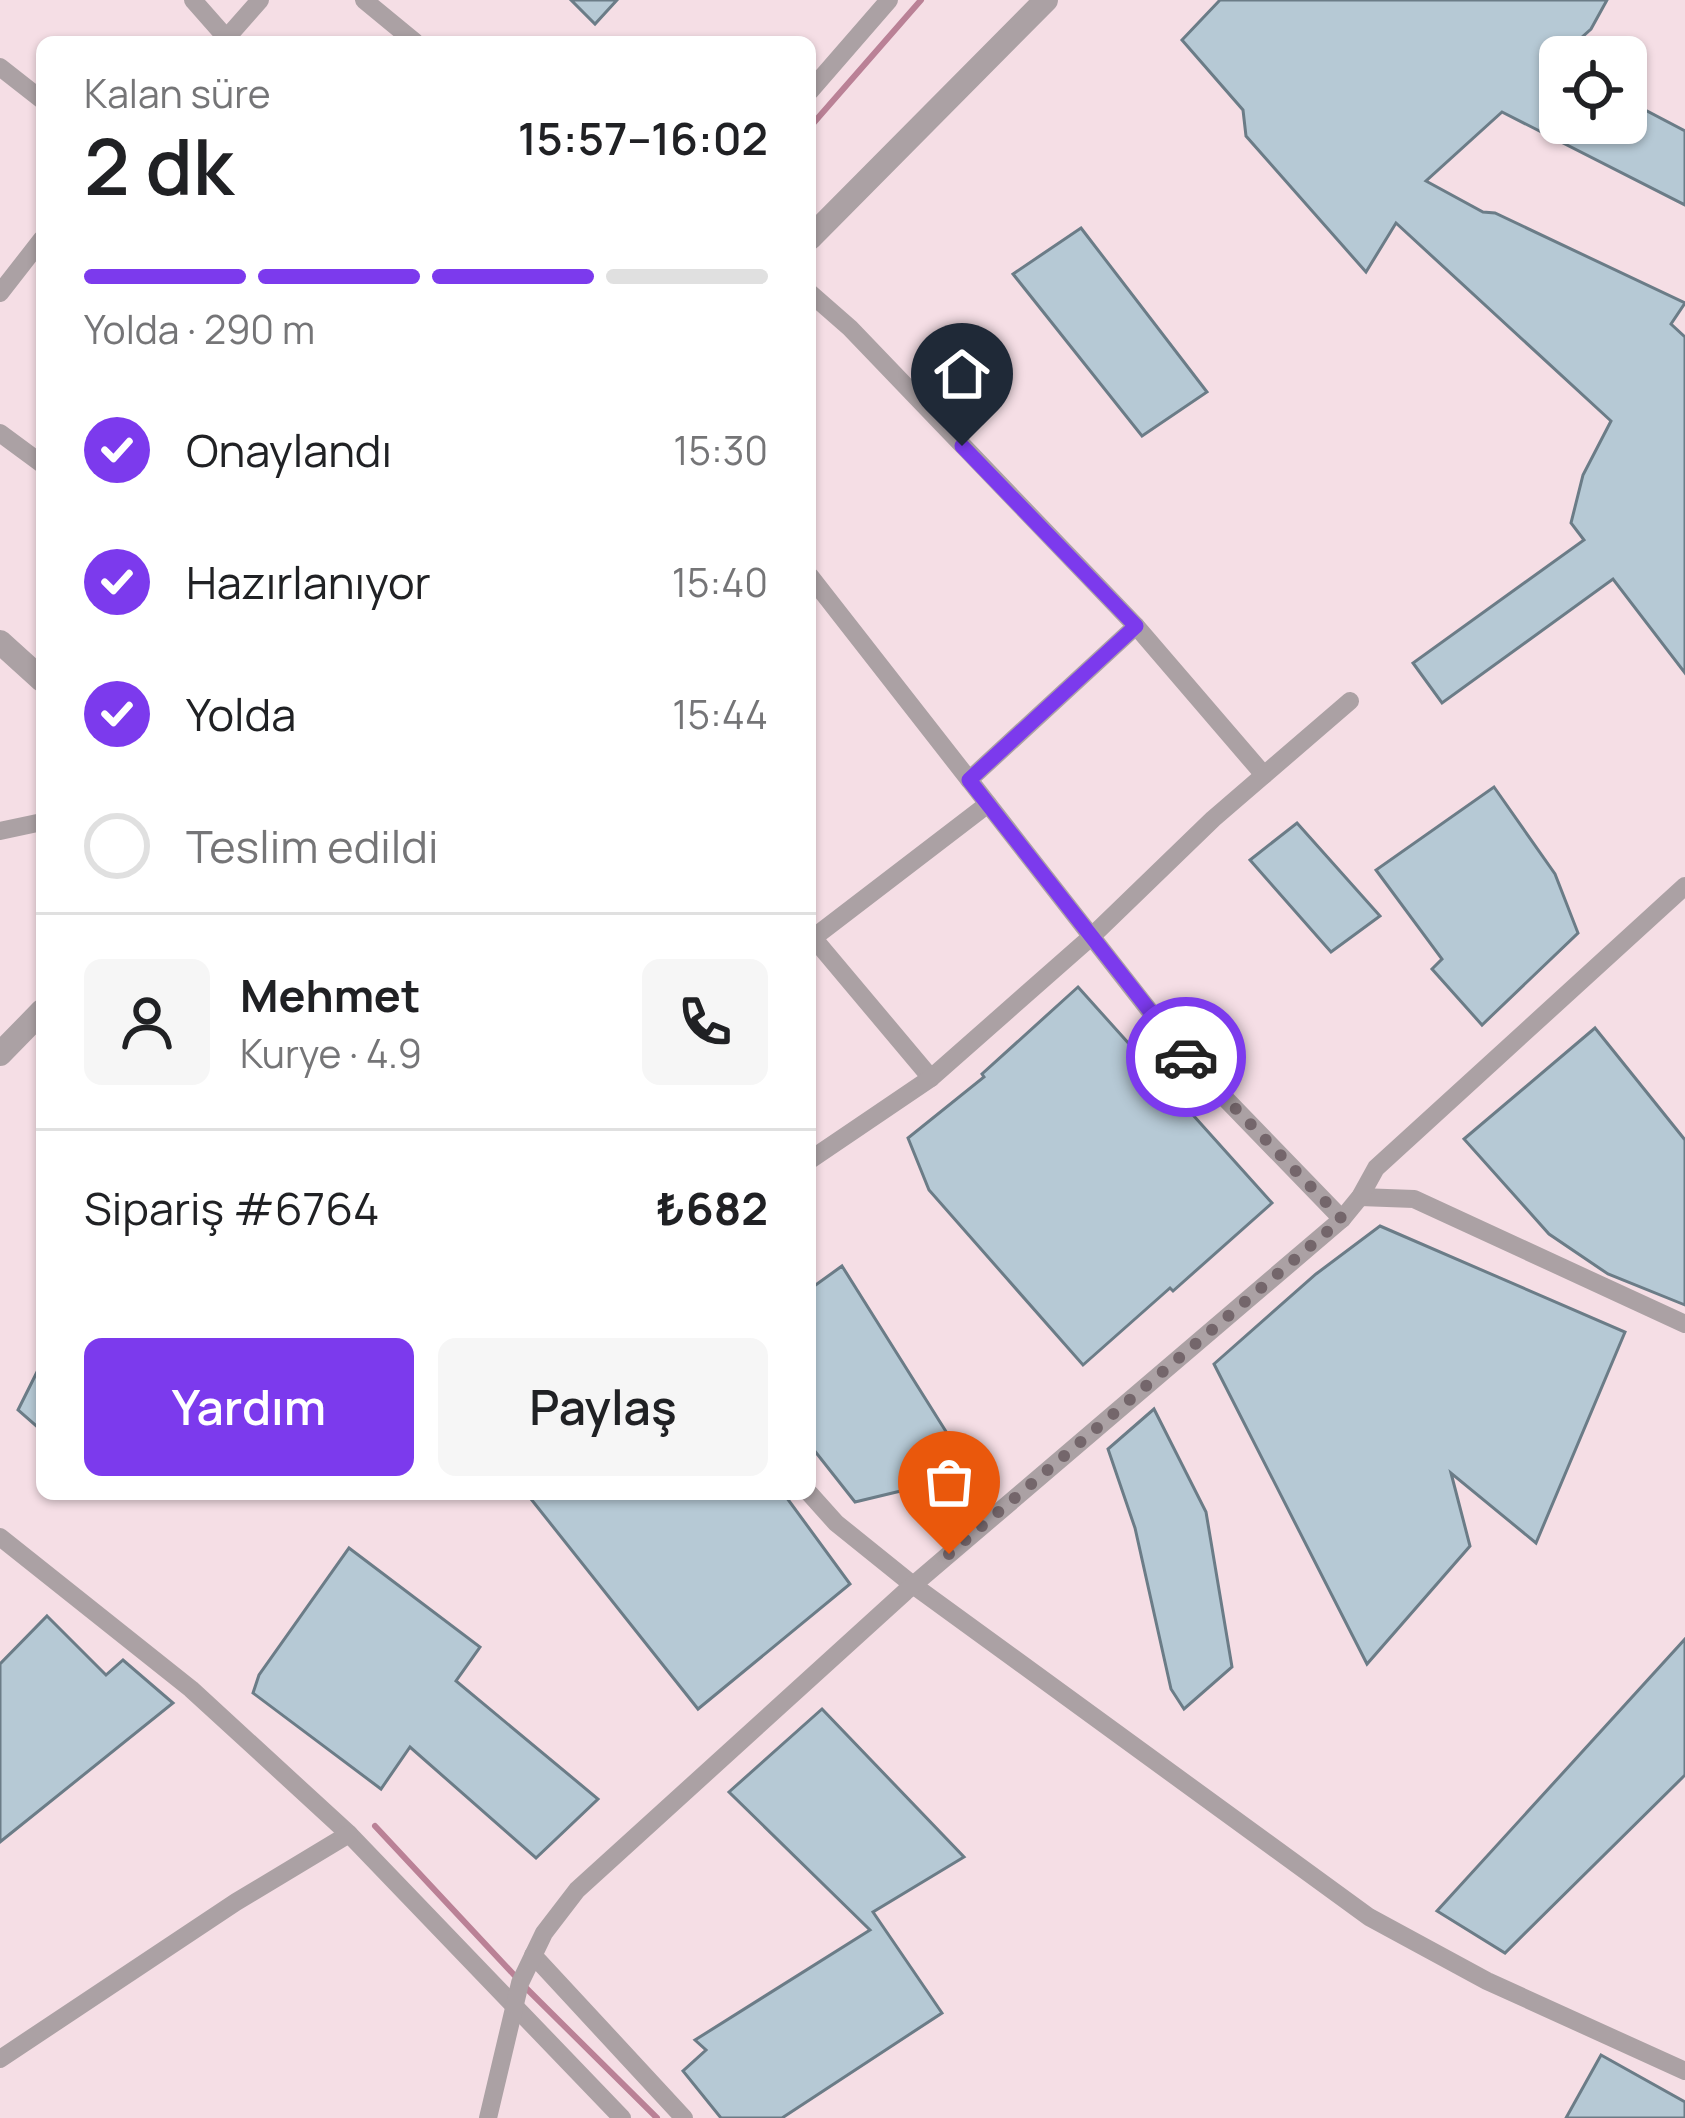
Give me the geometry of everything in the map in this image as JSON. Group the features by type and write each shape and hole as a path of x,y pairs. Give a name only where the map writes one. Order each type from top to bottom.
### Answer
{"street":[{"path":"193,0 223,36"},
{"path":"231,36 260,0"},
{"path":"364,0 408,36"},
{"path":"816,84 890,0"},
{"path":"816,232 1046,0"},
{"path":"0,67 36,95"},
{"path":"0,293 36,247"},
{"path":"816,298 1136,626 1264,775"},
{"path":"0,434 36,460"},
{"path":"816,584 1188,1060 1342,1219"},
{"path":"969,780 1136,626"},
{"path":"0,642 36,675"},
{"path":"816,1156 931,1078 1350,700"},
{"path":"816,933 988,804"},
{"path":"0,831 36,824"},
{"path":"488,2118 514,2008 533,1955 577,1890 913,1585 1342,1219 1376,1168 1685,886"},
{"path":"816,941 931,1078"},
{"path":"0,1054 36,1017"},
{"path":"1360,1197 1414,1199 1685,1324"},
{"path":"815,1500 836,1523 913,1585 1369,1917 1486,1981 1685,2071"},
{"path":"0,1537 191,1689 349,1834 622,2118"},
{"path":"0,2059 236,1902 349,1834"},
{"path":"533,1955 684,2118"}],"building":[{"path":"571,0 617,0 595,24"},
{"path":"1220,0 1607,0 1583,36 1539,36 1539,131 1502,112 1426,181 1483,212 1495,213 1685,303 1671,324 1685,337 1685,673 1613,579 1442,703 1413,663 1584,540 1571,523 1583,475 1611,421 1396,223 1366,272 1246,136 1243,110 1182,40"},
{"path":"1647,111 1685,131 1685,205 1565,144 1647,144"},
{"path":"1081,228 1207,392 1142,436 1013,274"},
{"path":"1494,787 1555,874 1578,933 1482,1025 1432,969 1442,959 1376,870"},
{"path":"1297,823 1380,916 1331,952 1250,860"},
{"path":"1078,987 1272,1203 1083,1365 929,1190 908,1138 984,1077"},
{"path":"1595,1028 1685,1140 1685,1305 1608,1274 1549,1234 1464,1139"},
{"path":"1380,1226 1625,1332 1536,1543 1451,1473 1470,1546 1367,1664 1214,1364 1316,1274"},
{"path":"842,1266 967,1465 938,1482 855,1502 816,1453 816,1285"},
{"path":"36,1374 36,1426 18,1410"},
{"path":"1154,1409 1206,1512 1232,1667 1184,1709 1171,1689 1135,1528 1108,1449"},
{"path":"532,1500 788,1500 850,1584 698,1709"},
{"path":"349,1548 480,1647 456,1681 598,1799 536,1858 410,1747 381,1789 253,1693 259,1675"},
{"path":"47,1616 106,1675 123,1660 173,1703 0,1842 0,1664"},
{"path":"1685,1639 1685,1775 1505,1953 1437,1911"},
{"path":"822,1709 964,1857 873,1912 942,2013 782,2118 721,2118 683,2071 706,2050 695,2040 870,1930 729,1792"},
{"path":"1601,2055 1685,2102 1685,2118 1566,2118"}],"waterway":[{"path":"816,120 921,0"},
{"path":"375,1826 516,1977"},
{"path":"525,1987 657,2118"}],"way so far":[{"path":"949,1554 1342,1219 1186,1057"}],"route":[{"path":"962,446 1136,626 969,780 1186,1057"}]}
